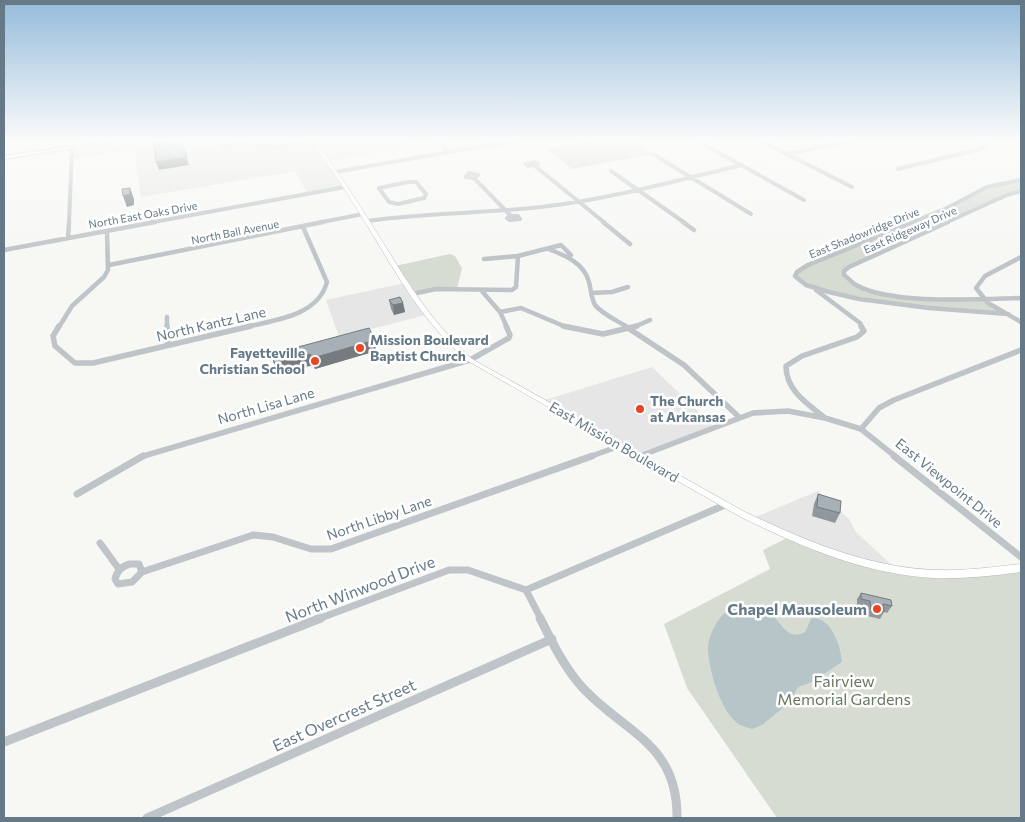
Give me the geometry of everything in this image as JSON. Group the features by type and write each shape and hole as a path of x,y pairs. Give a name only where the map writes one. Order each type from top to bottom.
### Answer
{"main road":[{"name":"East Mission Boulevard","path":"339,178 437,331 470,360 725,505 813,547 873,565 922,573 978,574 1021,568"}],"street":[{"path":"68,238 71,178"},
{"path":"474,178 511,216"},
{"path":"550,178 630,244"},
{"path":"622,178 694,230"},
{"name":"North Ball Avenue","path":"109,265 303,227 365,218 402,215 472,214 556,204 637,189 680,178"},
{"path":"693,178 750,214"},
{"path":"766,178 804,200"},
{"path":"835,178 852,187"},
{"name":"East Shadowridge Drive","path":"814,289 797,281 795,276 797,272 808,265 945,210 987,187 1021,180"},
{"path":"416,182 426,194 424,198 398,204 389,202 379,188 416,182"},
{"name":"North East Oaks Drive","path":"4,250 345,187"},
{"name":"East Ridgeway Drive","path":"983,298 920,298 891,295 863,289 846,280 844,271 849,267 1007,195 1021,191"},
{"path":"398,204 402,215"},
{"name":"North Kantz Lane","path":"109,265 104,277 64,315 53,336 54,346 75,363 86,364 168,345 296,314 308,308 326,288 327,282 303,227"},
{"path":"107,231 109,265"},
{"path":"484,258 518,256 561,245 588,277 592,300 596,307 684,365 739,417"},
{"path":"548,249 572,259"},
{"path":"412,294 436,289 514,289 518,256"},
{"path":"1021,257 988,274 979,282 976,288 983,298 1021,322"},
{"path":"591,292 612,292 628,287"},
{"path":"814,289 893,304 1008,314"},
{"path":"814,289 860,323 864,331 857,337 802,356 786,366 785,373 788,383 796,393 825,418"},
{"path":"481,290 500,312 521,308 568,328 603,334 630,329 650,320"},
{"path":"983,298 1021,298"},
{"name":"North Lisa Lane","path":"77,494 137,458 155,451 470,360 509,338 510,335 500,312"},
{"path":"166,317 168,345"},
{"path":"640,456 739,417 777,410 825,418 861,429 879,408 894,400 1021,350"},
{"name":"East Viewpoint Drive","path":"861,429 1021,557"},
{"name":"North Libby Lane","path":"100,543 119,569 115,579 122,585 134,581 142,572 253,535 270,536 312,549 331,549 622,445"},
{"path":"677,818 677,794 673,780 661,758 647,742 582,687 573,676 526,590 725,505"},
{"path":"119,569 135,564 141,566 142,572"},
{"name":"North Winwood Drive","path":"4,742 449,570 468,570 526,590"},
{"name":"East Overcrest Street","path":"147,818 552,639"}],"shaded area":[{"path":"138,178 251,178 141,197"},
{"path":"299,178 339,178 345,187 308,194"},
{"path":"405,283 426,315 339,337 326,300"},
{"path":"652,367 714,427 640,456 542,401"},
{"path":"818,491 849,519 855,531 897,570 873,565 751,519"},
{"path":"749,606 761,608 769,612 786,630 795,635 806,631 811,618 824,622 834,633 840,648 842,662 812,682 798,687 790,702 762,725 752,729 737,723 725,709 716,689 708,649 713,630 721,617 732,609"}],"green space":[{"path":"1021,180 1021,191 1007,195 844,271 846,280 875,292 920,298 983,298 1008,314 893,304 805,286 797,281 795,276 801,269 945,209 987,187"},
{"path":"450,254 455,256 462,268 457,289 436,289 412,294 395,266"},
{"name":"Fairview Memorial Gardens","path":"789,537 873,565 977,573 1021,568 1021,818 777,818 687,688 664,624 770,569 763,550"}],"building":[{"path":"130,188 130,194 123,196 122,189"},
{"path":"400,297 403,303 393,305 389,300"},
{"path":"369,328 375,340 313,358 310,354 274,363 272,354"},
{"path":"818,494 841,501 840,513 817,507"},
{"path":"861,593 891,600 892,606 883,604 884,612 871,609 870,601 861,599"}],"place":[{"name":"Mission Boulevard Baptist Church","path":"360,348"},
{"name":"Fayetteville Christian School","path":"315,361"},
{"name":"The Church at Arkansas","path":"640,409"},
{"name":"Chapel Mausoleum","path":"877,609"}]}
